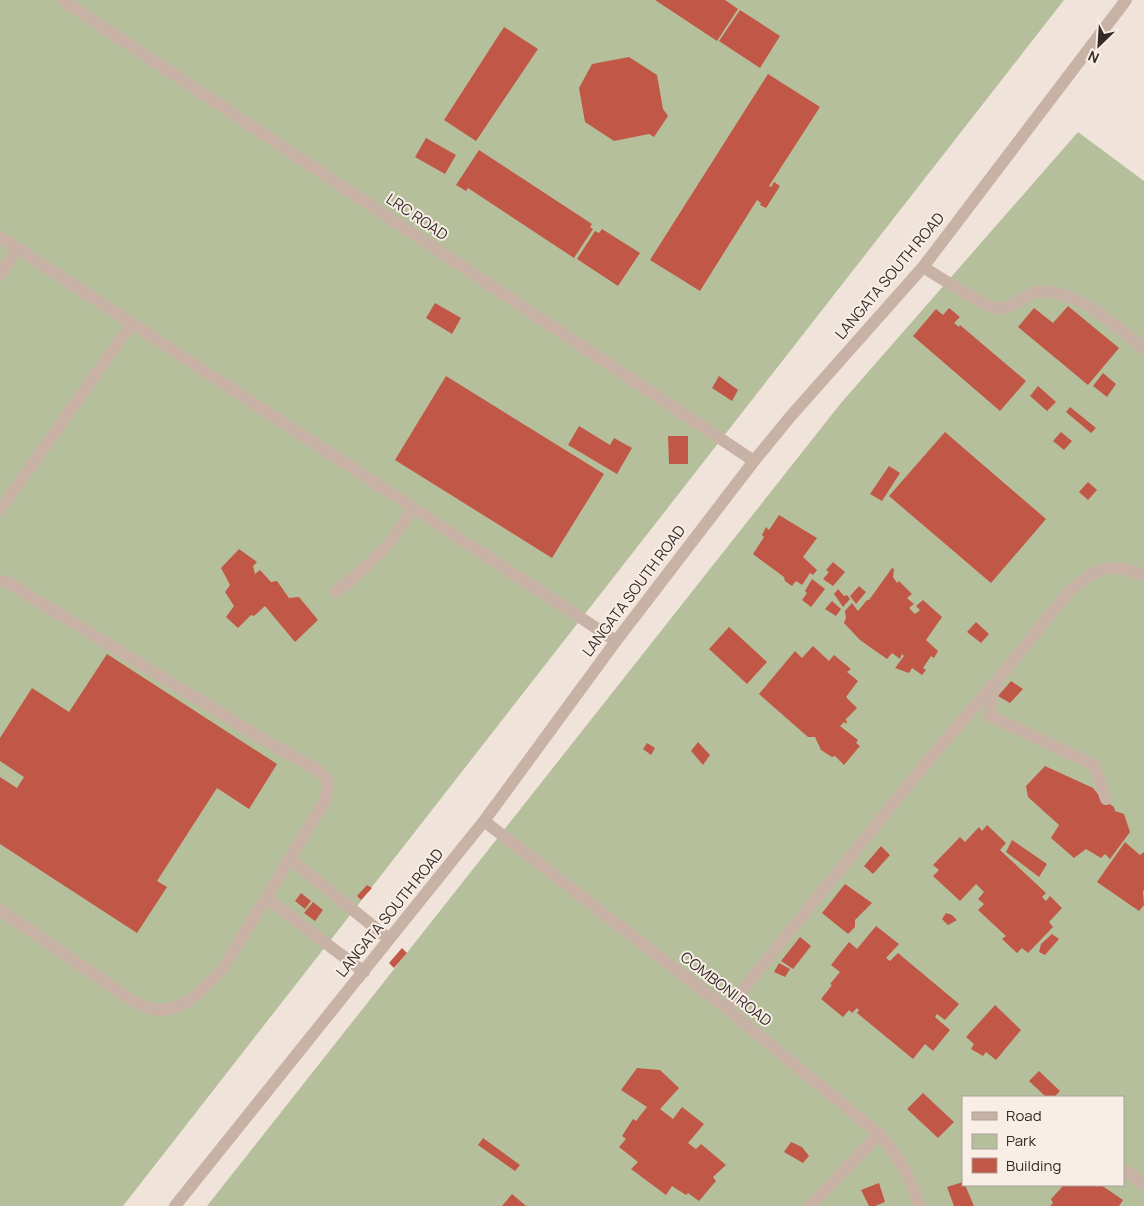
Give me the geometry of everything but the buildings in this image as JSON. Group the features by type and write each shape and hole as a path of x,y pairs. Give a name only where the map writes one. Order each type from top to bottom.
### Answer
{"street":[{"name":"LRC ROAD","path":"62,0 754,461"},
{"name":"LANGATA SOUTH ROAD","path":"175,1206 484,821 616,641 754,461 790,417 923,267 1126,0"},
{"path":"0,236 616,641"},
{"path":"0,275 17,248"},
{"path":"923,267 994,309 1011,307 1025,296 1039,292 1061,294 1090,306 1144,349"},
{"path":"0,510 132,323"},
{"path":"336,592 390,544 413,508"},
{"path":"727,1009 931,757 1000,677 1069,592 1092,574 1106,569 1121,568 1144,575"},
{"path":"0,581 7,582 274,746 316,769 328,779 326,798 222,970 200,992 180,1006 160,1010 143,1006 0,910"},
{"path":"1000,677 991,698 990,716 1094,765 1106,799"},
{"name":"COMBONI ROAD","path":"484,821 727,1009 879,1134 899,1158 920,1206"},
{"path":"290,859 390,940"},
{"path":"266,898 364,972"},
{"path":"810,1206 879,1134"},
{"path":"1128,1172 1144,1185"}],"green space":[{"path":"0,0 1064,0 123,1206 0,1206"},
{"path":"1078,132 1144,181 1144,1206 207,1206 841,403"}]}
